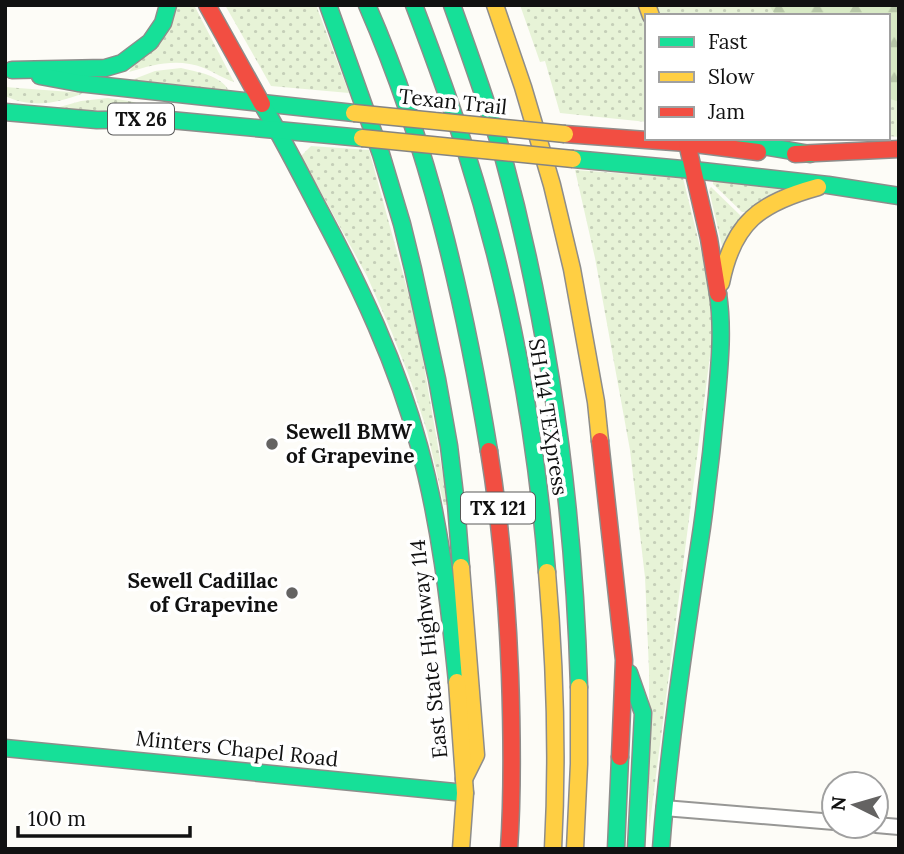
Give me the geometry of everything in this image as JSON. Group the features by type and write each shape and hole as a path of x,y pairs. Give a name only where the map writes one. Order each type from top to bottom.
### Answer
{"main road":[{"path":"9,70 105,68 122,63 150,42 163,23 169,5"},
{"name":"East State Highway 114","path":"207,5 277,129 350,268 396,374 419,445 449,598 465,786 461,849"},
{"path":"328,5 381,154 402,224 437,379 449,446 476,755 465,786"},
{"name":"TX 121","path":"367,5 394,72 428,174 469,335 484,420 506,587 512,733 509,849"},
{"name":"SH 114 TEXpress","path":"414,5 449,97 475,178 511,326 529,423 545,549 554,673 556,755 553,849"},
{"name":"SH 114 TEXpress","path":"452,5 482,91 510,185 544,335 557,415 568,501 578,653 579,750 575,849"},
{"path":"495,5 527,99 552,185 572,269 596,402 624,660 616,849"},
{"name":"Texan Trail","path":"9,70 78,83 262,104 565,134 645,139"},
{"name":"TX 26","path":"5,112 97,120 159,119 277,129"},
{"path":"277,129 828,184 899,196"},
{"path":"744,140 757,145 810,154"},
{"path":"661,849 664,808 711,463 720,360 719,298 687,141"},
{"name":"Texan Trail","path":"687,141 771,153 810,154 899,149"},
{"path":"719,298 723,268 734,239 749,218 773,202 799,191 828,184"},
{"path":"624,660 643,713 636,849"},
{"name":"Minters Chapel Road","path":"5,748 465,786"}],"street":[{"path":"664,808 820,821"}],"green space":[{"path":"175,5 194,5 234,82 204,68 185,63 157,65 129,72"},
{"path":"225,5 316,5 349,93 271,86"},
{"path":"520,5 637,5 645,22 645,122 560,113 545,61 540,62"},
{"path":"651,5 899,5 899,137 890,136 890,14 655,14"},
{"path":"769,5 899,5 899,102 890,99 890,14 775,14"},
{"path":"181,68 215,78 229,91 129,81 155,71"},
{"path":"5,87 84,93 64,100 35,103 5,96"},
{"path":"108,98 133,102 145,108 91,111 56,108 81,101"},
{"path":"311,146 369,150 417,325 448,505 444,505 427,431 392,333 367,276 301,156"},
{"path":"575,170 683,178 703,259 711,306 712,340 649,830 649,670 645,577 630,450 595,258"},
{"path":"713,181 782,188 747,212 742,212"},
{"path":"711,187 741,219 722,246 709,190"}],"traffic: fast":[{"path":"12,70 105,68 122,63 150,42 163,23 168,5"},
{"path":"328,5 381,154 413,269 449,446 461,567"},
{"path":"367,5 409,113 442,224 468,337 489,451"},
{"path":"414,5 467,155 496,257 528,414 547,572"},
{"path":"452,5 503,156 534,287 557,419 565,486 572,553 579,687"},
{"path":"40,76 78,83 354,113"},
{"path":"262,104 335,239 389,355 400,385 419,446 438,533 457,682"},
{"path":"5,112 97,120 159,119 362,138"},
{"path":"744,140 757,145 810,154"},
{"path":"573,159 693,170"},
{"path":"693,170 899,196"},
{"path":"661,849 673,728 714,428 720,344 718,294"},
{"path":"629,673 643,713 636,849"},
{"path":"5,748 465,793"},
{"path":"616,849 620,757"}],"traffic: slow":[{"path":"495,5 552,185 572,269 596,402 600,441"},
{"path":"647,5 650,14"},
{"path":"354,113 565,134"},
{"path":"362,138 573,159"},
{"path":"721,283 733,245 752,218 780,200 818,187"},
{"path":"461,567 476,755 464,779"},
{"path":"547,572 555,710 553,849"},
{"path":"457,682 465,793 461,849"},
{"path":"575,849 579,687"}],"traffic: jam":[{"path":"207,5 262,104"},
{"path":"565,134 645,140"},
{"path":"646,140 687,143"},
{"path":"718,294 709,239 687,143 758,152"},
{"path":"795,154 899,149"},
{"path":"600,441 624,660 620,757"},
{"path":"489,451 500,534 509,646 512,762 509,849"}],"place":[{"name":"Sewell BMW of Grapevine","path":"272,444"},
{"name":"Sewell Cadillac of Grapevine","path":"292,593"}]}
